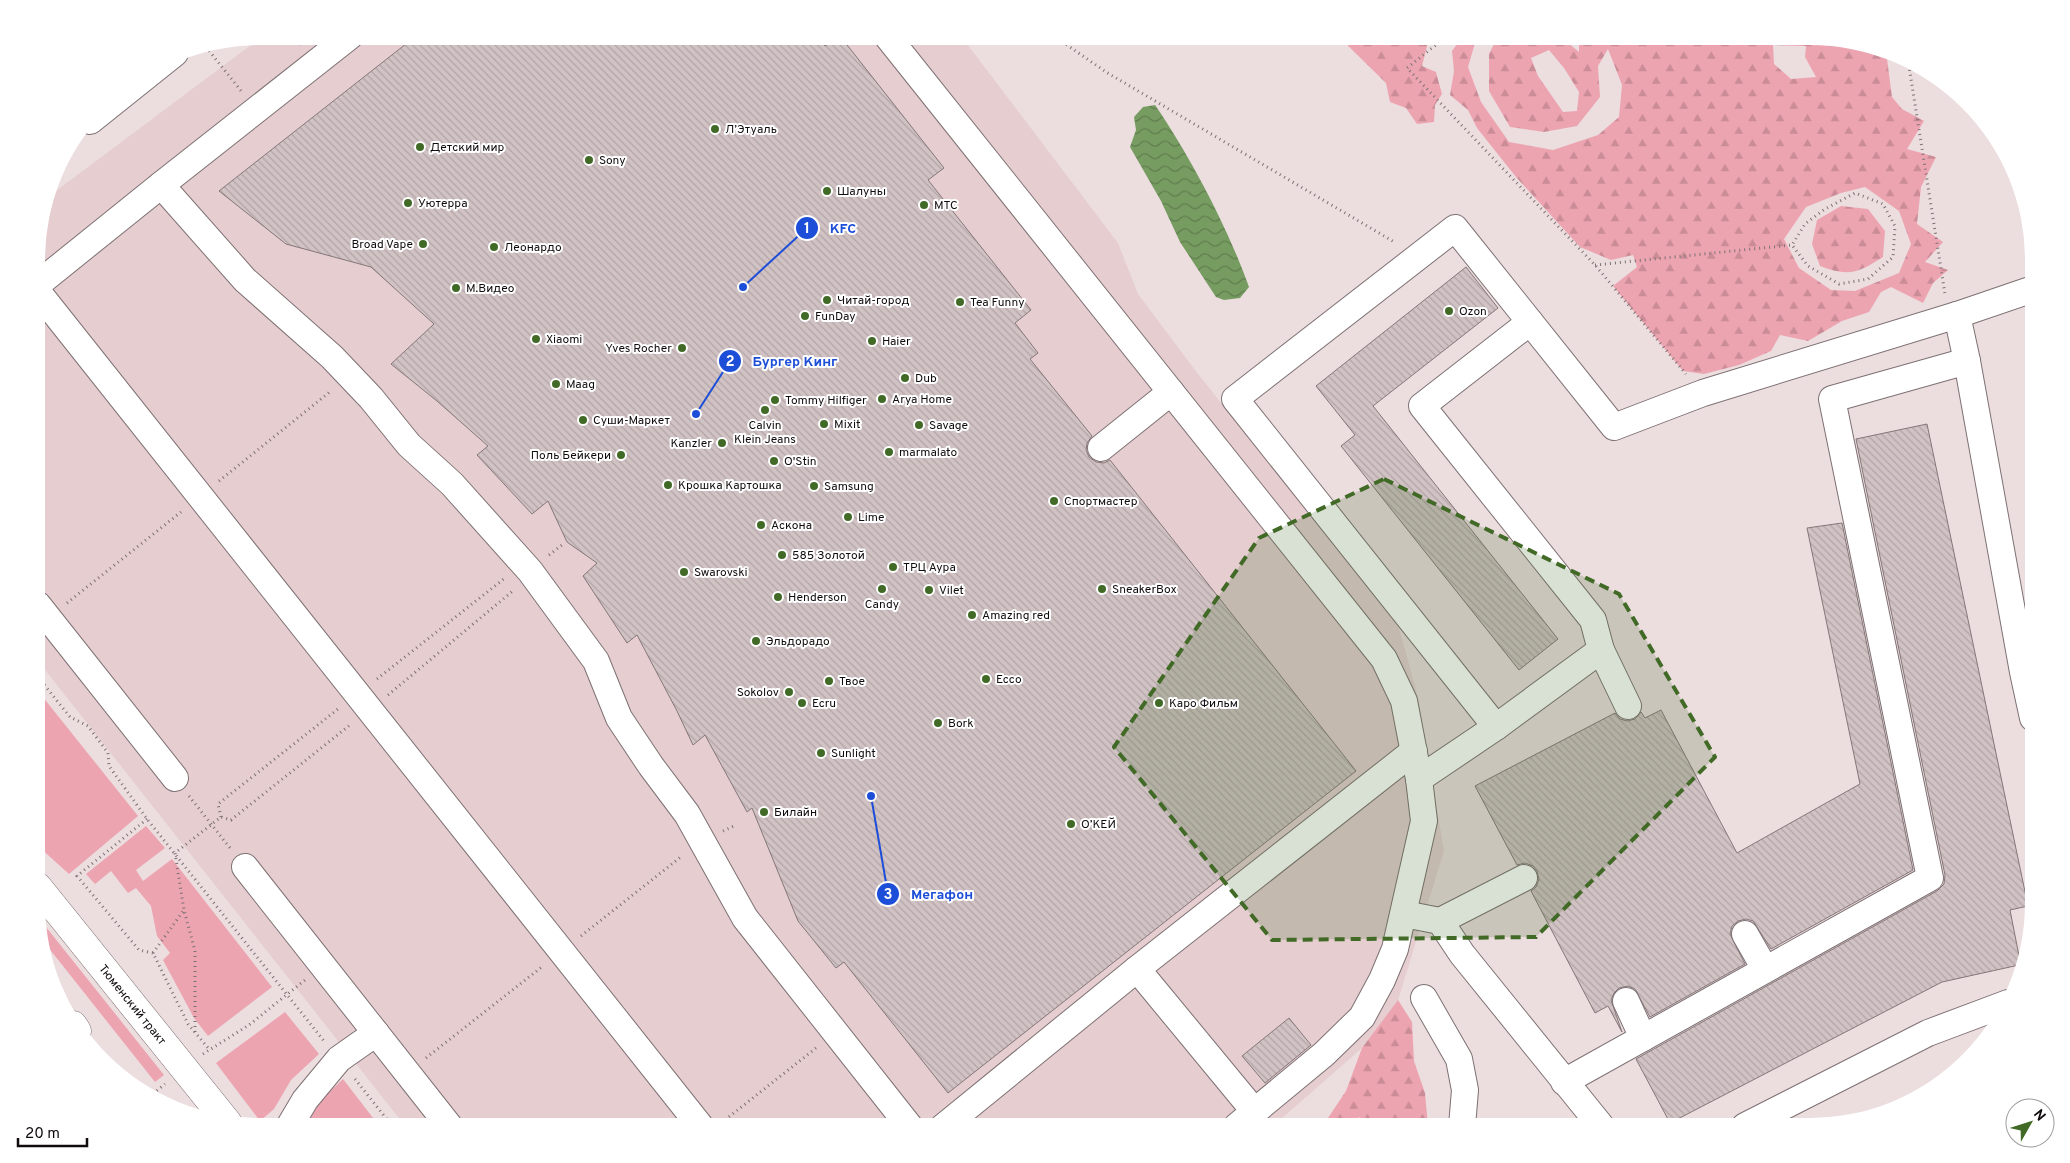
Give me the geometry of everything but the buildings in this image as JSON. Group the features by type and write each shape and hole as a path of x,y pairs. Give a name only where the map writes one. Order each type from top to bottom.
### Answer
{"main road":[{"name":"Тюменский тракт","path":"45,896 221,1114"}],"lane":[{"path":"45,278 161,184 339,45"},
{"path":"894,45 1384,659 1404,701 1419,779 1424,821 1396,948 1382,980 1362,1017 1324,1054 1247,1118"},
{"path":"115,101 140,81"},
{"path":"161,184 245,280 332,356 371,398 409,445 452,484 530,571 596,661 620,718 651,766 687,814 745,918 904,1118"},
{"path":"1496,727 1235,400 1455,228 1614,427 1703,393 1953,316 2025,292"},
{"path":"45,301 707,1118"},
{"path":"1953,316 1968,361 2025,681"},
{"path":"1530,322 1422,406 1593,620 1601,650 1628,706"},
{"path":"1564,1082 1930,878 1832,399 1968,361"},
{"path":"1101,448 1170,392"},
{"path":"45,614 175,778"},
{"path":"1419,779 1496,727 1601,650"},
{"path":"953,1118 1137,969 1414,751"},
{"path":"245,867 443,1118"},
{"path":"1404,914 1440,922 1524,878"},
{"path":"1440,922 1462,954 1594,1118"},
{"path":"1745,934 1765,969"},
{"path":"1137,969 1245,1118"},
{"path":"1424,998 1459,1058 1465,1090 1463,1118"},
{"path":"1626,1001 1643,1038"},
{"path":"1761,1118 1928,1033 1998,1007"},
{"path":"294,1118 305,1100 339,1059 376,1033"}],"path":[{"path":"1067,45 1106,72 1418,256"},
{"path":"1436,45 1407,68 1595,265 1703,393"},
{"path":"209,51 256,110"},
{"path":"1910,70 1953,316"},
{"path":"1855,194 1883,204 1895,226 1893,257 1868,280 1839,284 1808,266 1792,245 1805,224 1825,209 1855,194"},
{"path":"1595,265 1792,245"},
{"path":"45,686 70,717 88,726 108,753 109,766 147,819 386,1118"},
{"path":"175,778 245,867"},
{"path":"175,852 220,817"},
{"path":"147,819 77,876 139,950 152,953"},
{"path":"175,852 184,910 195,951 195,1032"},
{"path":"152,953 184,910"},
{"path":"152,953 188,1024 209,1048"},
{"path":"156,1091 209,1048 250,1025 323,966"},
{"path":"720,1118 836,1033"}],"highlighted area":[{"path":"1384,479 1619,594 1715,757 1536,937 1272,940 1114,747 1259,538"}],"shaded area":[{"path":"251,45 968,45 1118,243 1138,294 1195,370 1399,628 1418,697 1444,851 1398,1000 1362,1048 1282,1118 399,1118 45,670 45,246 49,218 56,191"}],"green space":[{"path":"1347,45 1427,45 1422,66 1436,72 1442,94 1435,105 1434,122 1417,124 1406,108 1390,102 1386,83"},
{"path":"1456,45 1474,45 1468,67 1481,102 1509,142 1553,150 1598,135 1619,117 1622,85 1608,49 1598,66 1600,97 1577,126 1544,132 1510,127 1489,91 1489,54 1494,45 1571,45 1579,52 1579,45 1773,45 1810,45 1824,45 1866,52 1887,59 1892,97 1902,109 1924,121 1907,149 1936,157 1921,187 1917,224 1943,242 1925,262 1948,270 1933,283 1923,303 1891,287 1881,292 1869,312 1842,321 1808,341 1780,335 1771,351 1739,365 1704,374 1683,371 1613,286 1637,267 1633,255 1611,260 1580,247 1516,177 1477,128 1468,110 1450,95 1454,71 1452,51","holes":["1773,45 1806,46 1805,57 1816,77 1791,79 1774,64","1549,50 1564,68 1579,92 1577,111 1563,112 1538,76 1531,58","1865,187 1899,211 1911,244 1899,273 1855,291 1831,290 1799,268 1784,239 1806,207 1841,193"]},
{"path":"1841,206 1868,209 1885,231 1883,257 1867,267 1853,272 1839,271 1820,266 1812,244 1817,220"},
{"path":"45,700 138,816 69,874 45,852"},
{"path":"146,826 165,848 136,870 143,881 172,859 272,987 208,1036 194,1018 163,960 170,953 157,936 151,906 136,888 128,893 111,871 95,884 86,874"},
{"path":"47,928 164,1075 155,1082 50,950"},
{"path":"1398,1000 1412,1022 1414,1061 1425,1093 1427,1118 1328,1118 1346,1091 1362,1048"},
{"path":"285,1012 319,1054 291,1080 274,1109 264,1118 258,1118 216,1063"},
{"path":"343,1079 373,1118 310,1118 314,1107"}],"water":[{"path":"1155,105 1195,169 1230,241 1249,287 1240,298 1224,300 1216,297 1180,242 1161,201 1130,147 1136,130 1134,117 1143,107"}],"place":[{"name":"Л’Этуаль","path":"715,129"},
{"name":"Детский мир","path":"420,147"},
{"name":"Sony","path":"589,160"},
{"name":"Шалуны","path":"827,191"},
{"name":"Уютерра","path":"408,203"},
{"name":"МТС","path":"924,205"},
{"name":"Broad Vape","path":"423,244"},
{"name":"Леонардо","path":"494,247"},
{"name":"KFC","path":"743,287"},
{"name":"М.Видео","path":"456,288"},
{"name":"Читай-город","path":"827,300"},
{"name":"Tea Funny","path":"960,302"},
{"name":"Ozon","path":"1449,311"},
{"name":"FunDay","path":"805,316"},
{"name":"Xiaomi","path":"536,339"},
{"name":"Haier","path":"872,341"},
{"name":"Yves Rocher","path":"682,348"},
{"name":"Dub","path":"905,378"},
{"name":"Maag","path":"556,384"},
{"name":"Arya Home","path":"882,399"},
{"name":"Tommy Hilfiger","path":"775,400"},
{"name":"Calvin Klein Jeans","path":"765,410"},
{"name":"Бургер Кинг","path":"696,414"},
{"name":"Суши-Маркет","path":"583,420"},
{"name":"Mixit","path":"824,424"},
{"name":"Savage","path":"919,425"},
{"name":"Kanzler","path":"722,443"},
{"name":"marmalato","path":"889,452"},
{"name":"Поль Бейкери","path":"621,455"},
{"name":"O'Stin","path":"774,461"},
{"name":"Крошка Картошка","path":"668,485"},
{"name":"Samsung","path":"814,486"},
{"name":"Спортмастер","path":"1054,501"},
{"name":"Lime","path":"848,517"},
{"name":"Аскона","path":"761,525"},
{"name":"585 Золотой","path":"782,555"},
{"name":"ТРЦ Аура","path":"893,567"},
{"name":"Swarovski","path":"684,572"},
{"name":"Candy","path":"882,589"},
{"name":"SneakerBox","path":"1102,589"},
{"name":"Vilet","path":"929,590"},
{"name":"Henderson","path":"778,597"},
{"name":"Amazing red","path":"972,615"},
{"name":"Эльдорадо","path":"756,641"},
{"name":"Ecco","path":"986,679"},
{"name":"Твое","path":"829,681"},
{"name":"Sokolov","path":"789,692"},
{"name":"Ecru","path":"802,703"},
{"name":"Каро Фильм","path":"1159,703"},
{"name":"Bork","path":"938,723"},
{"name":"Sunlight","path":"821,753"},
{"name":"Мегафон","path":"871,796"},
{"name":"Билайн","path":"764,812"},
{"name":"О’КЕЙ","path":"1071,824"}]}
